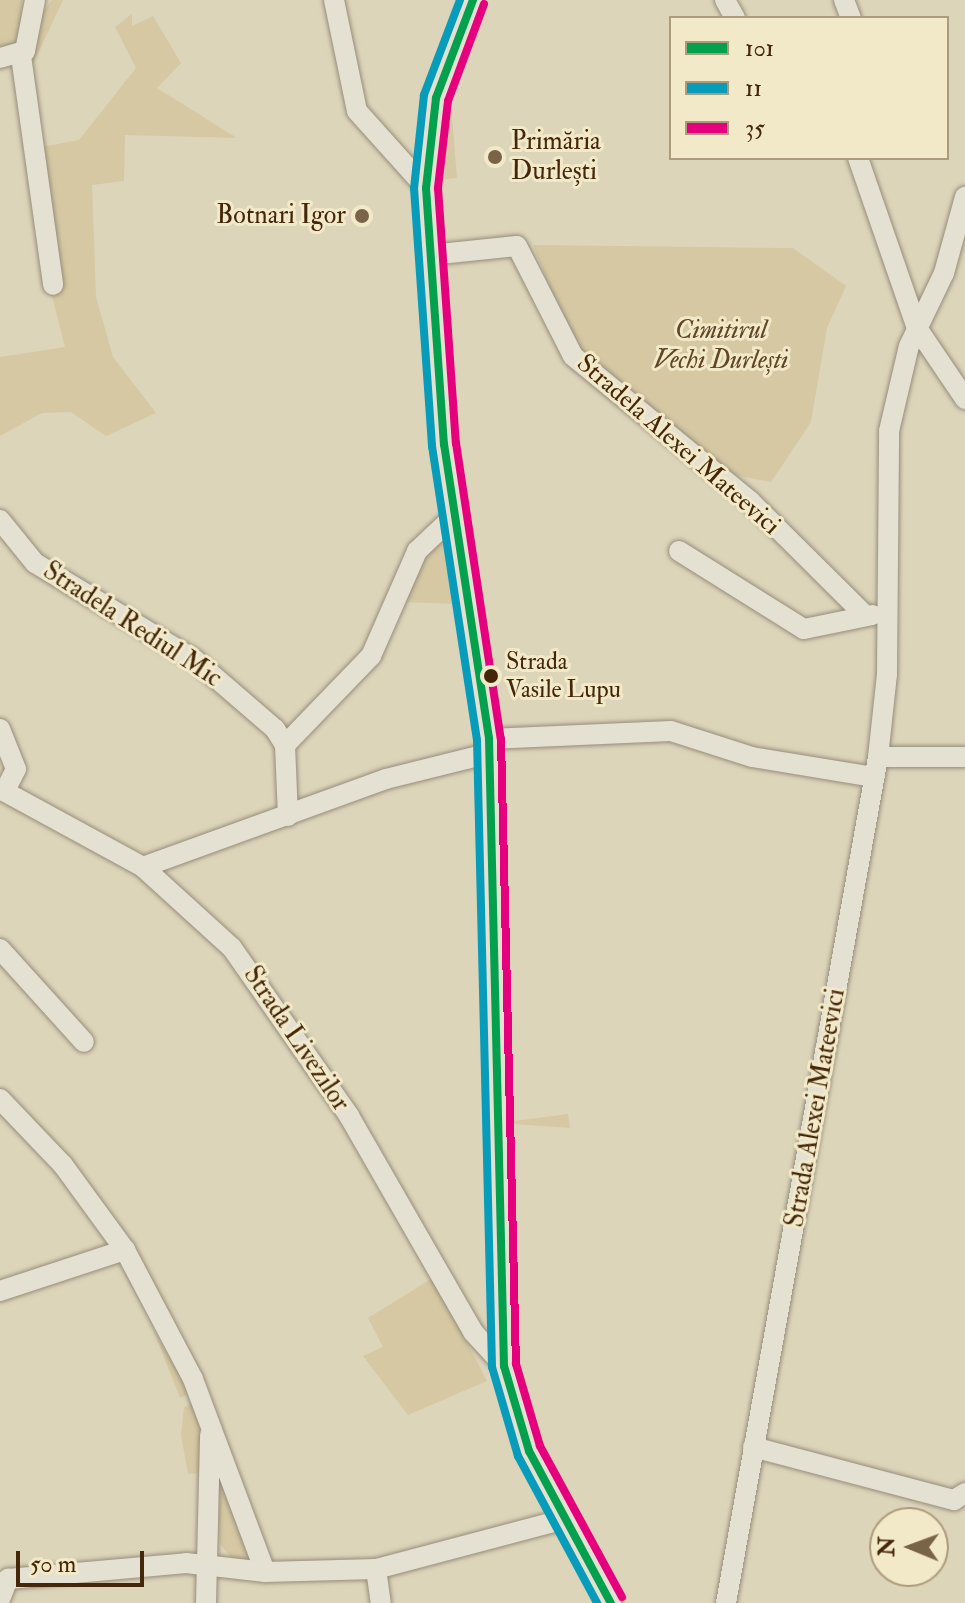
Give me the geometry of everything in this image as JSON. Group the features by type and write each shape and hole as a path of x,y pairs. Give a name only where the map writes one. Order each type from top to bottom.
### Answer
{"street":[{"path":"35,0 10,57 53,285"},
{"path":"334,0 357,111 426,188"},
{"path":"473,0 436,98 426,188 454,516 490,746 504,1366 516,1418 561,1520 611,1603"},
{"path":"859,160 917,328 965,399"},
{"name":"Strada Alexei Mateevici","path":"726,1603 876,767 887,674 876,614 885,461 917,328 944,273 965,197"},
{"name":"Stradela Alexei Mateevici","path":"430,255 517,246 573,356 750,501 876,614"},
{"path":"288,816 285,745 371,656 417,551 454,516"},
{"name":"Stradela Rediul Mic","path":"0,520 35,563 195,660 285,745"},
{"path":"679,551 804,629 876,614"},
{"name":"Strada Livezilor","path":"0,729 16,769 2,790 143,867 254,975 349,1116 473,1332 504,1366"},
{"path":"143,867 490,746 671,731 752,757 876,767 965,757"},
{"path":"0,949 84,1042"},
{"path":"0,1099 63,1165 125,1250 211,1421 265,1572"},
{"path":"0,1291 125,1250"},
{"path":"206,1603 211,1421"},
{"path":"753,1447 954,1500 965,1493"},
{"path":"0,1599 8,1579 209,1564 265,1572 376,1569 561,1520"},
{"path":"376,1569 381,1603"}],"green space":[{"path":"0,0 22,0 20,49 0,54"},
{"path":"52,0 63,0 32,66 37,20"},
{"path":"132,14 132,26 153,16 181,63 157,88 237,138 125,135 124,181 92,185 96,297 113,357 156,413 106,436 71,412 42,413 0,436 0,357 65,347 51,292 37,148 79,140 136,68 115,27"},
{"path":"451,106 457,178 445,179 446,134"},
{"name":"Cimitirul Vechi Durlești","path":"533,245 793,248 846,286 827,328 811,422 771,482 729,474 574,349"},
{"path":"447,536 460,604 400,602 419,557"},
{"path":"568,1114 570,1128 514,1124 514,1121"},
{"path":"434,1277 487,1381 408,1415 363,1356 383,1347 368,1318"},
{"path":"154,1332 190,1393 180,1398"},
{"path":"193,1403 204,1441 201,1473 188,1474 181,1435 184,1407"},
{"path":"217,1466 251,1558 249,1564 236,1563 220,1544"}],"transit line":[{"name":"11","path":"460,0 424,95 414,188 432,446 477,740 492,1367 518,1456 597,1603"},
{"name":"101","path":"473,0 436,98 426,188 444,444 489,739 504,1366 529,1451 611,1603"},
{"name":"35","path":"484,4 448,101 438,188 456,443 501,739 516,1364 540,1446 622,1597"}],"place":[{"name":"Primăria Durlești","path":"495,157"},
{"name":"Botnari Igor","path":"362,216"},
{"name":"Strada Vasile Lupu","path":"491,676"}]}
